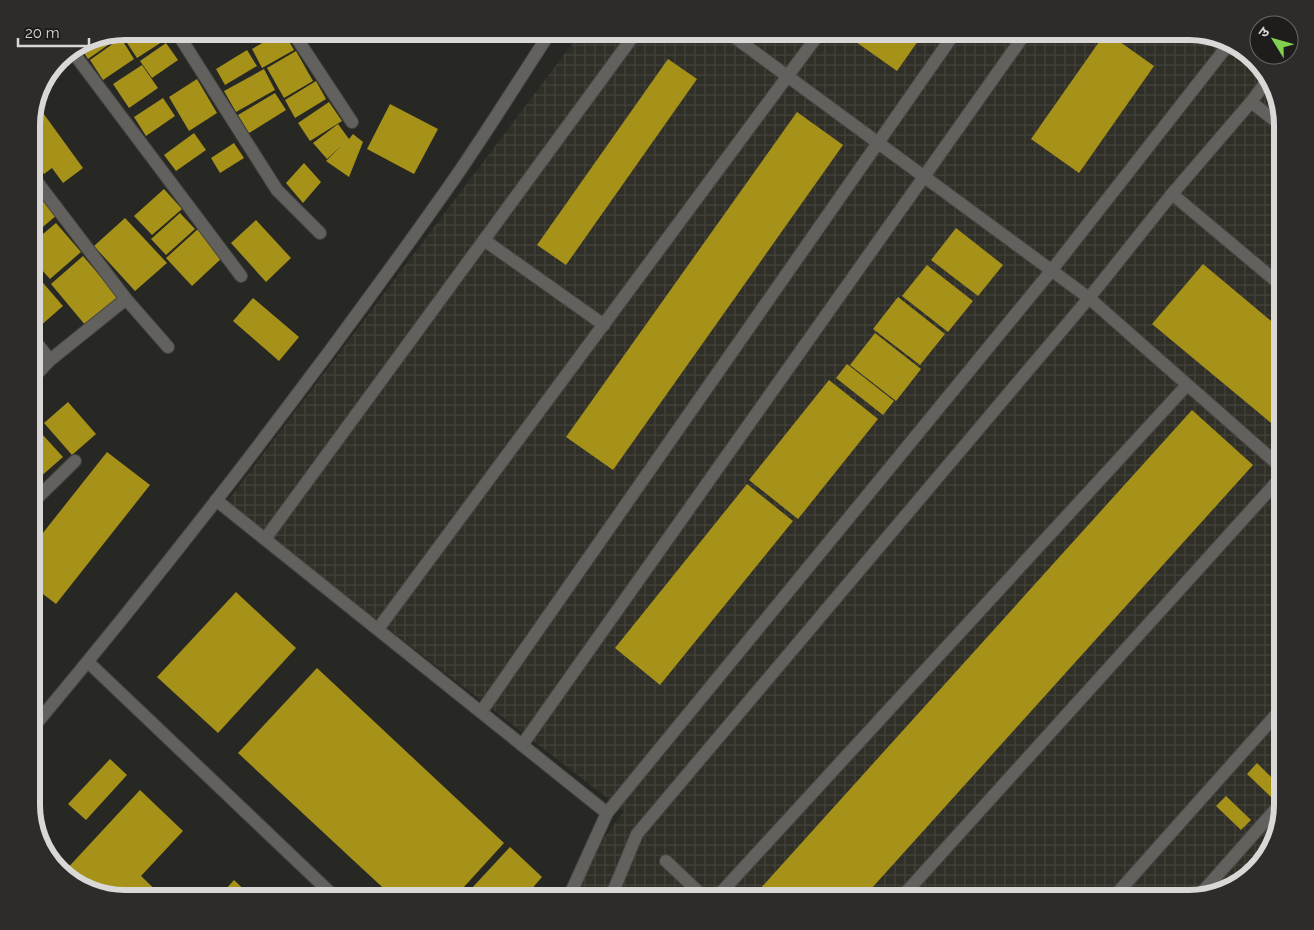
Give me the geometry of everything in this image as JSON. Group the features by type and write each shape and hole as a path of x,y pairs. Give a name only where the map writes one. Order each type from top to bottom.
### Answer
{"street":[{"path":"182,40 277,190 320,233"},
{"path":"302,40 352,122"},
{"path":"40,720 216,500 336,343 451,183 545,40"},
{"path":"265,539 630,40"},
{"path":"738,40 1089,298 1274,461"},
{"path":"378,629 815,40"},
{"path":"481,712 950,40"},
{"path":"522,744 1021,40"},
{"path":"572,890 607,813 1051,271 1225,48"},
{"path":"76,56 241,276"},
{"path":"614,890 637,834 1089,298 1172,194 1264,85"},
{"path":"1251,102 1273,119"},
{"path":"40,185 126,299 168,348"},
{"path":"1172,194 1274,279"},
{"path":"484,240 604,324"},
{"path":"40,371 50,360 126,299"},
{"path":"40,347 50,360"},
{"path":"723,890 1188,385"},
{"path":"40,496 74,461"},
{"path":"908,890 1274,485"},
{"path":"216,500 607,813"},
{"path":"88,662 328,890"},
{"path":"1120,890 1274,717"},
{"path":"1206,888 1273,813"},
{"path":"666,861 697,890"}],"shaded area":[{"path":"575,40 1189,40 1216,45 1232,51 1241,58 1256,73 1265,87 1272,108 1274,125 1274,805 1269,832 1265,843 1256,857 1241,872 1227,881 1206,888 1189,890 566,890 624,811 226,503"}],"building":[{"path":"122,40 134,59 103,80 90,60 117,41"},
{"path":"132,40 165,40 137,58 127,43"},
{"path":"268,40 288,40 294,50 262,68 252,49"},
{"path":"857,40 919,40 897,71 856,42"},
{"path":"1100,40 1117,40 1154,66 1079,173 1031,139"},
{"path":"113,41 88,59 83,51 92,46"},
{"path":"166,43 178,60 152,78 140,61"},
{"path":"247,50 257,66 225,85 216,69"},
{"path":"296,51 313,81 284,98 267,68"},
{"path":"668,59 697,79 566,265 537,245"},
{"path":"142,65 158,88 129,108 113,84"},
{"path":"264,69 275,90 236,112 224,91"},
{"path":"197,79 217,113 189,131 169,97"},
{"path":"316,81 326,99 295,118 285,100"},
{"path":"275,93 286,110 249,133 238,115"},
{"path":"163,98 175,116 146,136 134,117"},
{"path":"329,102 342,121 310,141 298,123"},
{"path":"390,104 438,129 414,174 367,149"},
{"path":"41,111 83,168 63,183 52,168 44,174 40,169"},
{"path":"797,112 843,145 613,470 566,437"},
{"path":"338,124 349,139 353,134 363,142 349,177 326,161 341,146 327,159 313,143"},
{"path":"194,133 206,150 176,171 164,155"},
{"path":"234,143 244,158 220,173 211,158"},
{"path":"304,163 321,182 303,203 286,183"},
{"path":"164,189 182,209 152,235 134,216"},
{"path":"40,196 57,215 40,229"},
{"path":"180,213 195,229 166,255 151,239"},
{"path":"125,218 167,263 135,291 94,246"},
{"path":"256,220 291,258 266,282 231,243"},
{"path":"56,223 81,252 50,279 40,268 40,236"},
{"path":"956,228 1003,265 978,296 931,260"},
{"path":"198,229 223,257 192,286 166,258"},
{"path":"83,256 119,298 86,326 51,284"},
{"path":"1203,264 1274,323 1274,426 1152,324"},
{"path":"927,265 973,301 948,332 902,296"},
{"path":"40,279 63,306 40,326"},
{"path":"898,297 945,334 920,365 873,329"},
{"path":"253,298 299,337 279,361 233,321"},
{"path":"875,333 921,369 896,401 850,365"},
{"path":"847,364 894,401 883,415 836,378"},
{"path":"829,380 878,419 798,519 749,480"},
{"path":"68,402 96,434 72,455 44,423"},
{"path":"1192,410 1253,465 870,890 759,890"},
{"path":"40,432 63,457 40,477"},
{"path":"107,452 150,485 56,604 40,592 40,537"},
{"path":"747,484 793,521 660,685 615,648"},
{"path":"236,592 296,648 218,733 157,677"},
{"path":"317,668 504,843 461,890 385,890 238,753"},
{"path":"110,759 127,775 86,820 68,804"},
{"path":"1257,763 1274,780 1274,796 1272,798 1247,774"},
{"path":"140,790 183,831 141,876 156,890 108,888 87,881 68,868"},
{"path":"1226,796 1251,820 1241,830 1216,806"},
{"path":"510,847 542,877 531,890 471,889"},
{"path":"234,880 245,890 225,890"}]}
